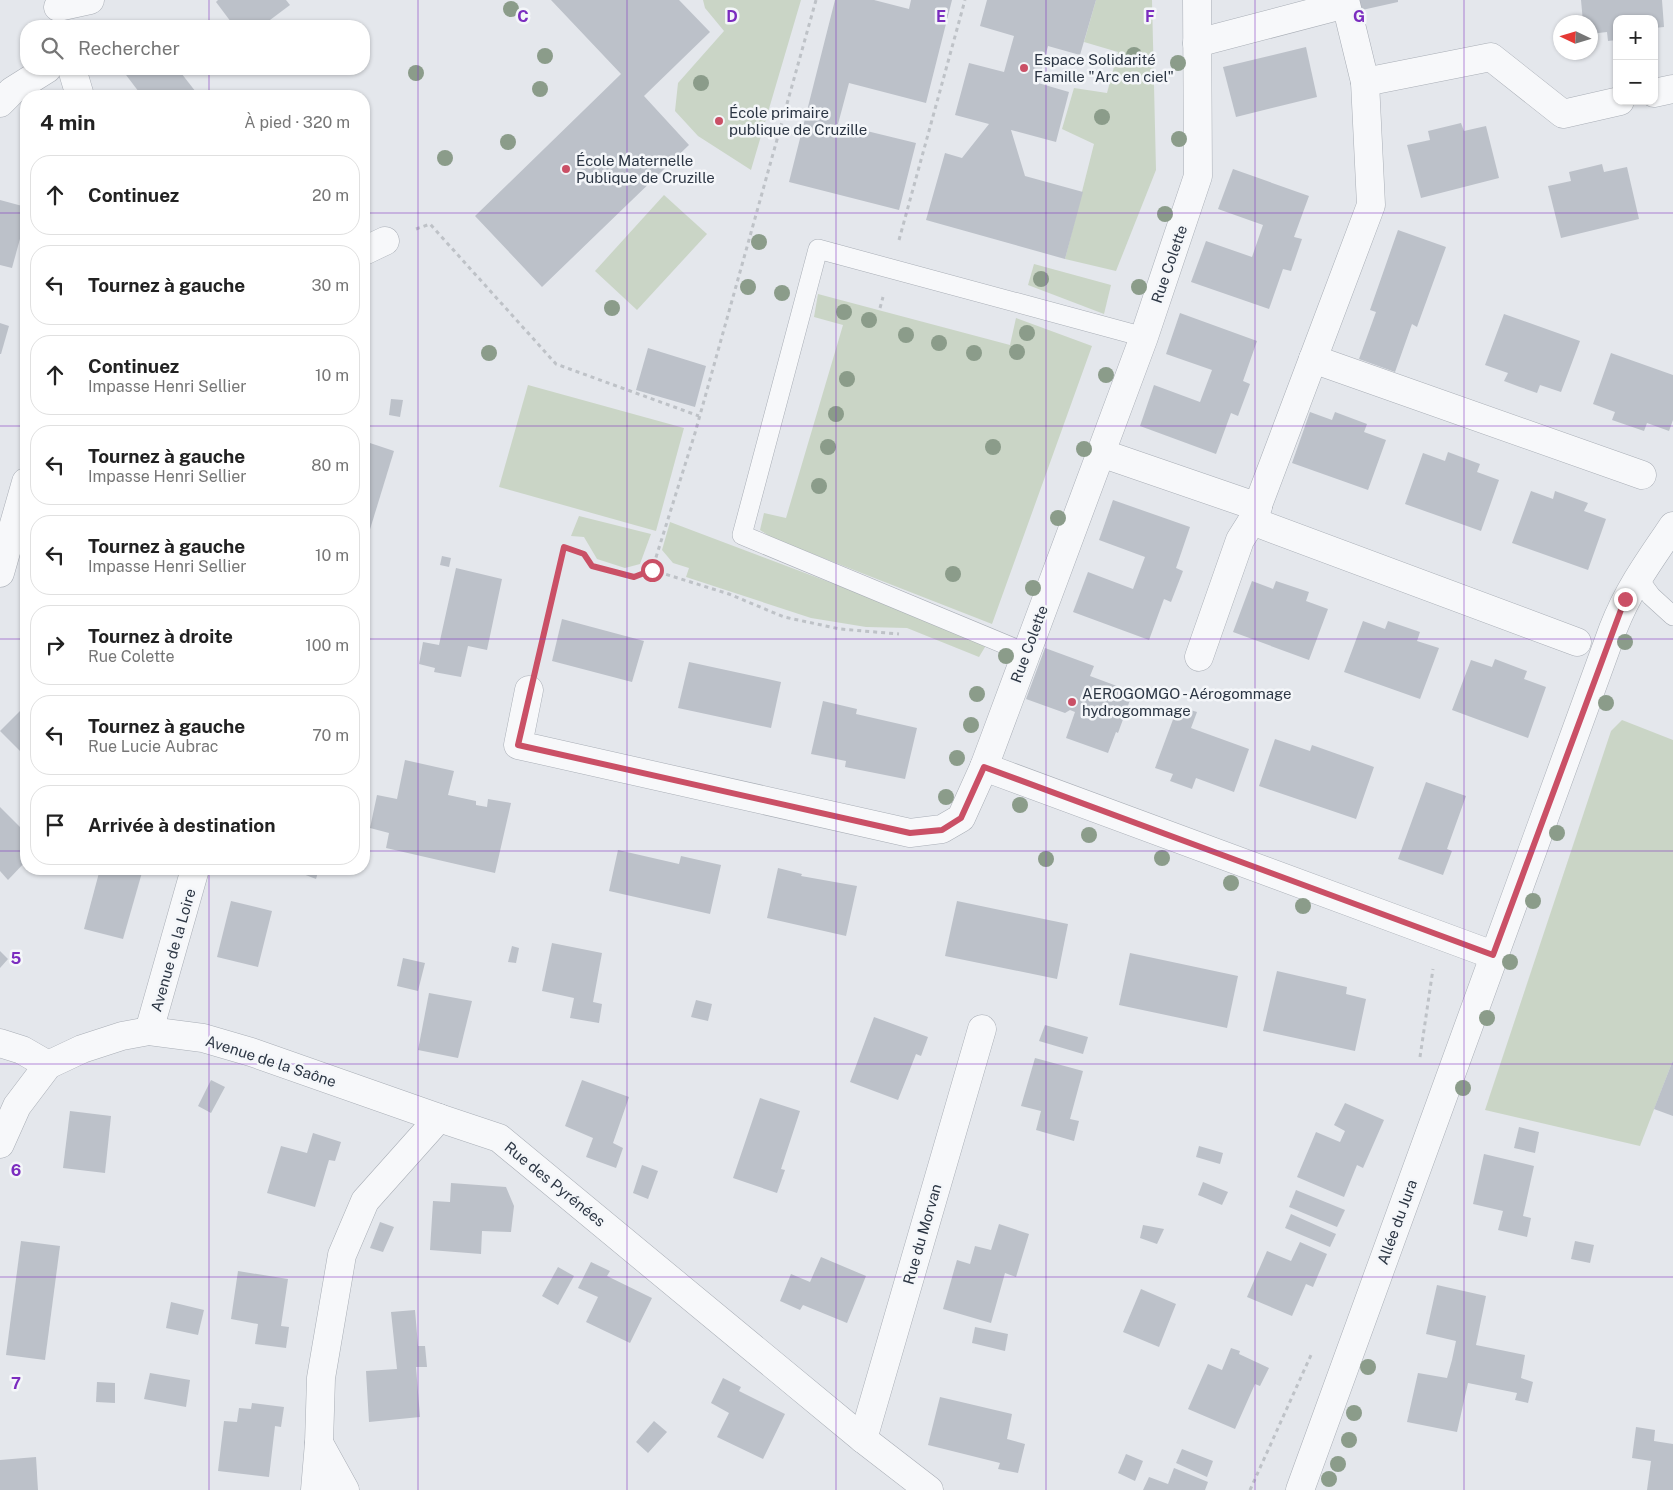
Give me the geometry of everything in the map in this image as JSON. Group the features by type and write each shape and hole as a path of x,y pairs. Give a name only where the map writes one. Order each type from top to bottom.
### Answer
{"street":[{"path":"59,11 90,0"},
{"name":"Rue Colette","path":"529,690 518,745 910,833 942,830 961,818 984,767 1144,337 1198,176 1197,0"},
{"path":"1197,43 1345,2 1365,82 1370,205 1255,514 1240,540 1199,657"},
{"path":"1365,82 1491,57 1563,114 1613,103"},
{"path":"0,103 12,91 37,75"},
{"path":"74,75 78,90"},
{"path":"1658,93 1673,89"},
{"path":"1313,359 1642,476"},
{"path":"1101,453 1577,642"},
{"path":"0,573 20,503"},
{"name":"Allée du Jura","path":"1300,1490 1612,630 1637,577 1673,526"},
{"path":"984,767 1493,955"},
{"name":"Avenue de la Loire","path":"149,1031 193,875"},
{"name":"Rue du Morvan","path":"863,1439 982,1029"},
{"name":"Avenue de la Saône","path":"0,1144 17,1106 48,1065 82,1049 122,1036 149,1031 203,1038 251,1052 439,1118"},
{"path":"0,1043 22,1050 48,1065"},
{"path":"315,1490 320,1444 321,1378 342,1255 365,1201 439,1118"},
{"name":"Rue des Pyrénées","path":"439,1118 499,1138 863,1439 928,1490"},
{"path":"320,1444 345,1490"}],"lane":[{"path":"1026,653 742,534 818,248 1144,337"},
{"path":"1637,577 1651,596 1673,616"}],"path":[{"path":"880,308 965,0"},
{"path":"374,246 430,224 556,364 699,416"},
{"path":"529,690 564,547 584,554 592,566 634,577 652,570"}],"green space":[{"path":"703,0 801,0 751,170 698,136 675,111 678,83 724,31 705,8"},
{"path":"1096,0 1152,0 1156,170 1116,271 1065,259 1094,144 1062,129 1074,88 1107,93 1118,52 1084,42"},
{"path":"664,195 707,234 637,310 595,271"},
{"path":"1034,264 1111,285 1104,314 1028,285"},
{"path":"818,294 1010,345 1016,318 1092,346 992,624 772,538 760,530 764,513 786,518 843,325 814,317"},
{"path":"528,385 684,428 656,531 499,487"},
{"path":"579,516 651,534 640,564 625,568 597,559 584,537 571,536"},
{"path":"670,522 988,642 979,657 907,628 866,627 811,618 686,577 689,568 673,563 662,550"},
{"path":"1622,720 1673,740 1673,1060 1640,1146 1485,1110 1611,731"}],"building":[{"path":"218,0 286,0 290,5 270,20 230,20 216,2"},
{"path":"551,0 679,0 710,32 644,96 689,145 542,287 475,216 621,74"},
{"path":"835,0 874,0 909,9 911,0 952,0 926,103 849,83 838,124 916,143 899,210 789,182"},
{"path":"987,0 1096,0 1080,55 1048,46 1038,83 1069,92 1056,142 1011,130 1025,176 1083,192 1065,259 926,220 945,153 962,158 989,124 955,115 969,63 1004,72 1014,36 980,26"},
{"path":"1359,0 1398,0 1398,2 1362,10"},
{"path":"1581,0 1662,0 1664,27 1658,28 1658,15 1613,15 1613,40 1608,41 1607,32 1598,33 1598,15 1582,15"},
{"path":"1306,47 1317,97 1236,117 1223,67"},
{"path":"126,75 183,75 194,90 137,90"},
{"path":"1461,123 1464,131 1486,126 1499,178 1421,198 1407,145 1430,140 1428,131"},
{"path":"1602,164 1604,172 1627,167 1639,219 1561,238 1548,186 1571,181 1569,172"},
{"path":"1233,169 1309,196 1294,237 1302,239 1291,271 1283,269 1269,309 1191,282 1206,241 1252,257 1263,225 1218,209"},
{"path":"0,200 20,205 20,239 12,268 0,265"},
{"path":"1398,230 1446,247 1417,327 1412,324 1395,372 1359,359 1376,312 1370,310"},
{"path":"1180,313 1257,341 1243,381 1250,384 1238,416 1231,413 1216,454 1140,426 1154,385 1200,402 1212,370 1166,354"},
{"path":"1504,314 1580,341 1561,392 1540,385 1537,393 1520,387 1504,381 1508,373 1485,365"},
{"path":"0,323 9,326 1,354 0,354"},
{"path":"648,348 706,366 695,407 636,390"},
{"path":"1611,353 1673,375 1673,420 1669,431 1647,423 1644,431 1612,420 1615,412 1593,404"},
{"path":"391,399 403,400 400,417 389,415"},
{"path":"1310,412 1332,420 1335,412 1367,424 1364,432 1386,440 1368,490 1292,463"},
{"path":"370,443 394,451 370,529"},
{"path":"1448,452 1480,464 1477,472 1499,480 1481,531 1405,504 1423,453 1445,461"},
{"path":"1531,491 1553,499 1555,491 1588,503 1584,511 1606,519 1588,570 1512,543"},
{"path":"1113,500 1190,527 1176,568 1183,571 1171,602 1164,599 1149,640 1073,612 1088,572 1133,589 1145,557 1099,540"},
{"path":"442,556 451,558 449,567 440,565"},
{"path":"456,568 502,579 487,650 468,646 461,677 434,672 435,668 419,664 423,642 439,645"},
{"path":"1252,581 1273,589 1276,581 1309,592 1306,601 1328,609 1309,660 1233,632"},
{"path":"562,619 644,641 632,682 552,661"},
{"path":"1363,621 1385,629 1388,621 1420,632 1417,641 1439,648 1420,699 1344,672"},
{"path":"1045,648 1094,666 1090,676 1133,692 1118,733 1116,732 1108,753 1066,738 1075,712 1070,710 1065,713 1026,699"},
{"path":"1495,659 1527,671 1524,679 1546,687 1528,738 1452,710 1471,660 1492,667"},
{"path":"689,662 781,682 771,728 678,708"},
{"path":"823,701 857,709 856,714 917,728 905,779 845,767 846,761 811,754"},
{"path":"1178,706 1197,712 1191,728 1249,749 1234,792 1196,778 1192,789 1170,781 1173,774 1155,768"},
{"path":"20,711 20,751 0,731"},
{"path":"1275,739 1310,751 1312,745 1374,767 1356,819 1259,786"},
{"path":"405,760 454,771 448,795 476,801 476,805 487,807 488,799 511,803 495,873 386,848 389,833 370,828 377,795 397,799"},
{"path":"1426,782 1466,796 1447,849 1452,851 1443,875 1398,859"},
{"path":"0,807 20,827 20,867 8,880 0,871"},
{"path":"618,850 679,864 681,856 721,865 710,914 609,891"},
{"path":"778,868 802,874 801,876 857,886 846,936 767,918"},
{"path":"98,875 141,875 123,939 84,929"},
{"path":"306,875 317,875 316,879"},
{"path":"231,901 272,911 258,967 217,957"},
{"path":"957,901 1068,924 1057,979 945,956"},
{"path":"552,943 602,953 593,1002 602,1004 599,1023 570,1018 574,998 542,991"},
{"path":"512,946 519,948 516,963 508,962"},
{"path":"0,951 8,959 0,968"},
{"path":"1130,953 1238,976 1227,1028 1119,1005"},
{"path":"403,958 425,963 418,991 397,986"},
{"path":"1277,971 1347,987 1346,994 1366,999 1355,1051 1263,1031"},
{"path":"429,993 472,1001 458,1058 418,1050"},
{"path":"696,1000 712,1004 708,1021 691,1017"},
{"path":"874,1017 928,1037 921,1056 916,1054 898,1100 850,1082"},
{"path":"1045,1025 1088,1037 1083,1054 1039,1041"},
{"path":"1035,1058 1083,1071 1070,1119 1079,1121 1074,1141 1036,1130 1041,1111 1021,1106"},
{"path":"1673,1060 1673,1116 1654,1109"},
{"path":"211,1080 225,1087 211,1113 198,1106"},
{"path":"582,1080 629,1097 613,1143 623,1148 616,1168 586,1157 593,1138 565,1126"},
{"path":"760,1098 800,1111 781,1169 785,1170 777,1193 733,1178"},
{"path":"1345,1103 1384,1120 1363,1168 1357,1165 1344,1197 1297,1177 1316,1132 1340,1142 1345,1131 1334,1125"},
{"path":"70,1111 111,1116 105,1173 63,1168"},
{"path":"1519,1127 1539,1132 1535,1153 1514,1148"},
{"path":"313,1133 341,1142 335,1161 329,1160 315,1207 267,1193 281,1146 307,1153"},
{"path":"1199,1146 1223,1153 1220,1164 1196,1157"},
{"path":"1484,1154 1534,1166 1523,1216 1531,1218 1527,1237 1498,1230 1503,1211 1473,1204"},
{"path":"642,1165 658,1171 648,1199 633,1193"},
{"path":"1203,1182 1228,1192 1222,1205 1198,1195"},
{"path":"451,1183 506,1187 514,1206 511,1232 482,1231 481,1254 430,1250 433,1201 450,1202"},
{"path":"1296,1190 1345,1210 1337,1227 1289,1207"},
{"path":"1291,1214 1336,1234 1330,1247 1285,1228"},
{"path":"380,1222 394,1227 383,1252 370,1248"},
{"path":"999,1224 1029,1234 1016,1277 1005,1273 991,1323 943,1309 957,1260 970,1264 975,1246 991,1250"},
{"path":"1143,1225 1164,1229 1157,1244 1140,1238"},
{"path":"21,1241 60,1246 45,1360 6,1355"},
{"path":"1575,1241 1594,1245 1590,1263 1571,1259"},
{"path":"1300,1242 1327,1254 1313,1287 1306,1284 1292,1316 1247,1297 1267,1251 1291,1261"},
{"path":"821,1257 866,1276 847,1323 803,1305 800,1310 780,1301 791,1274 810,1282"},
{"path":"591,1262 610,1271 607,1276 652,1298 630,1343 586,1322 598,1297 578,1288"},
{"path":"558,1267 574,1276 558,1305 542,1296"},
{"path":"238,1271 288,1279 281,1326 289,1327 286,1348 255,1344 258,1324 231,1319"},
{"path":"1437,1285 1486,1296 1476,1345 1525,1355 1521,1378 1533,1382 1528,1403 1515,1400 1517,1393 1468,1383 1457,1432 1407,1422 1418,1373 1447,1378 1452,1360 1456,1341 1426,1334"},
{"path":"1141,1289 1176,1304 1159,1347 1123,1332"},
{"path":"171,1302 204,1310 198,1335 166,1328"},
{"path":"415,1310 418,1346 425,1346 427,1367 416,1367 420,1417 369,1422 366,1371 397,1369 391,1312"},
{"path":"975,1327 1008,1334 1005,1351 972,1343"},
{"path":"1231,1348 1240,1351 1239,1354 1269,1368 1260,1386 1255,1384 1235,1429 1188,1409 1208,1364 1222,1370"},
{"path":"150,1373 190,1380 186,1407 144,1399"},
{"path":"723,1378 741,1387 739,1391 785,1414 763,1459 717,1437 729,1413 711,1403"},
{"path":"97,1382 115,1383 115,1403 96,1402"},
{"path":"940,1397 1012,1414 1007,1439 1025,1444 1018,1473 998,1469 1000,1463 928,1445"},
{"path":"252,1403 284,1407 281,1427 275,1426 269,1477 218,1471 224,1421 237,1422 239,1408 251,1409"},
{"path":"654,1421 667,1432 648,1453 636,1442"},
{"path":"1636,1427 1655,1430 1654,1441 1673,1444 1673,1490 1647,1490 1651,1461 1632,1458"},
{"path":"1182,1449 1213,1461 1207,1477 1176,1463"},
{"path":"1126,1454 1143,1461 1135,1481 1118,1473"},
{"path":"36,1457 38,1490 0,1490 0,1460"},
{"path":"1174,1468 1208,1482 1205,1490 1143,1490 1149,1477 1168,1484"}],"place":[{"name":"Espace Solidarité Famille \"Arc en ciel\"","path":"1024,68"},
{"name":"École primaire publique de Cruzille","path":"719,121"},
{"name":"École Maternelle Publique de Cruzille","path":"566,169"},
{"name":"AEROGOMGO - Aérogommage hydrogommage","path":"1072,702"}],"route":[{"path":"652,570 634,577 592,566 584,554 564,547 529,690 518,745 910,833 942,830 961,818 984,767 1493,955 1625,599"}]}
